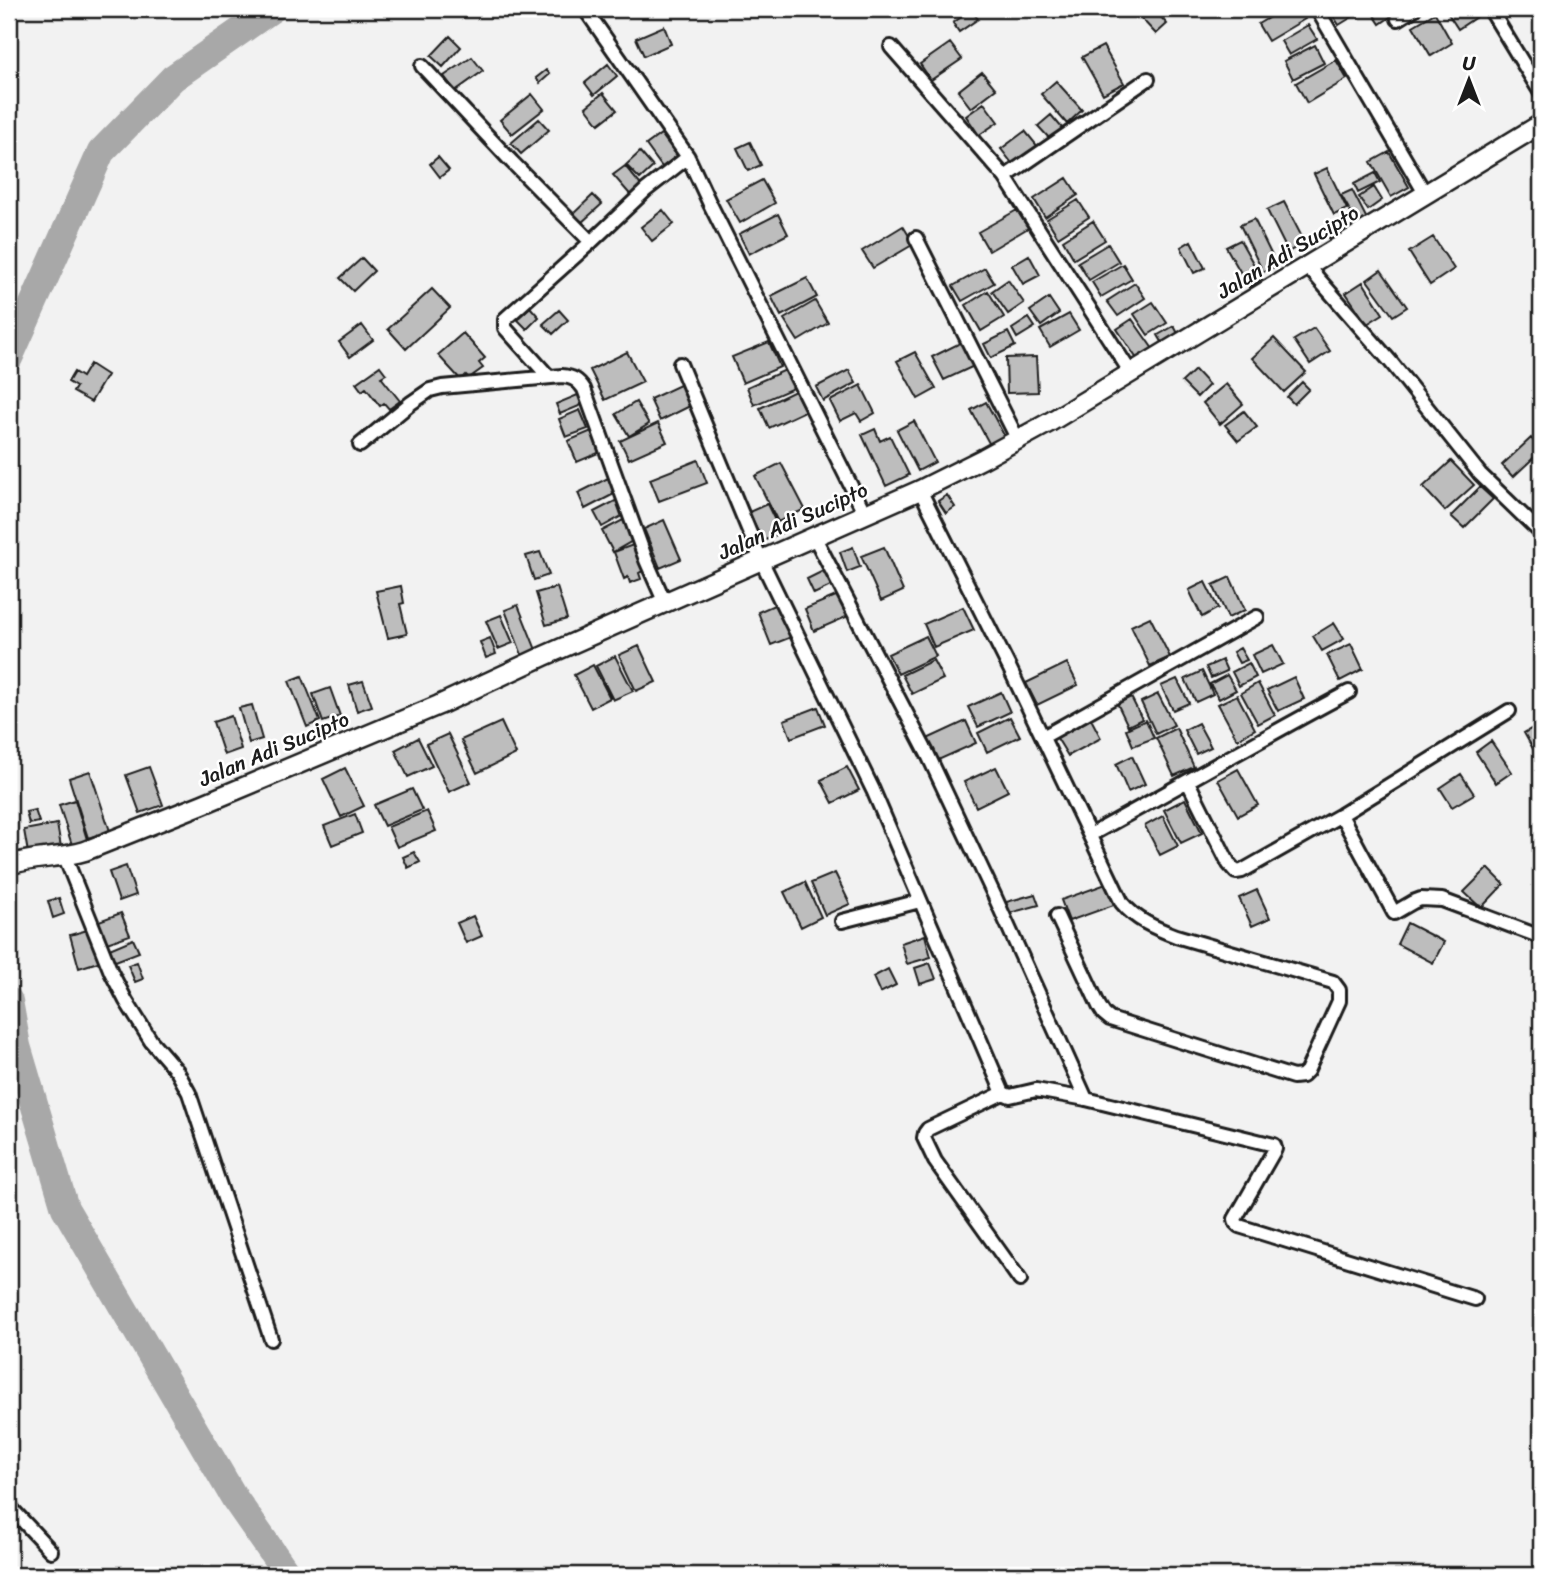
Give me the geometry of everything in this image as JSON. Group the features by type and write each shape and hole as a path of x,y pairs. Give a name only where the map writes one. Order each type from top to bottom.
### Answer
{"street":[{"path":"585,9 688,157 865,514"},
{"path":"1317,9 1426,195"},
{"path":"1398,19 1414,9"},
{"path":"1490,9 1541,93"},
{"path":"891,47 1005,177 1131,373"},
{"path":"422,66 591,242"},
{"path":"1005,177 1148,79"},
{"name":"Jalan Adi Sucipto","path":"13,864 41,857 65,857 85,851 203,804 439,705 920,490 1018,440 1541,124"},
{"path":"549,377 505,328 505,319 646,190 688,157"},
{"path":"916,238 1018,440"},
{"path":"1308,267 1390,361 1480,474 1541,533"},
{"path":"680,364 761,560 873,790 1003,1093 1010,1096 1037,1090 1086,1099 1274,1145 1275,1149 1235,1219 1239,1226 1475,1299"},
{"path":"360,445 430,390 549,377 571,377 578,380 584,389 646,560 665,603"},
{"path":"920,490 1122,903 1131,914 1175,936 1333,982 1339,990 1339,1001 1307,1071 1302,1076 1293,1077 1110,1019 1099,1006 1057,916"},
{"path":"814,536 929,755 1086,1099"},
{"path":"1043,737 1257,617"},
{"path":"1090,835 1349,692"},
{"path":"1188,782 1228,864 1236,872 1242,871 1342,815 1509,710"},
{"path":"1342,815 1394,913 1421,899 1442,900 1541,937"},
{"path":"65,857 116,982 151,1041 177,1071 188,1093 271,1339"},
{"path":"842,920 920,901"},
{"path":"1003,1093 928,1129 923,1139 935,1161 1020,1280"},
{"path":"9,1506 51,1551"}],"building":[{"path":"1149,9 1154,9 1167,24 1156,34 1140,17"},
{"path":"1283,9 1299,9 1305,19 1268,41 1258,24"},
{"path":"1336,9 1354,9 1357,14 1339,25 1331,12"},
{"path":"1370,9 1398,9 1399,11 1380,24"},
{"path":"1445,9 1479,9 1482,13 1458,29"},
{"path":"971,10 978,19 959,32 953,23"},
{"path":"1435,13 1452,43 1431,56 1413,26"},
{"path":"1308,25 1317,39 1289,55 1281,41"},
{"path":"664,26 671,44 644,56 636,38"},
{"path":"450,36 461,47 443,67 431,56"},
{"path":"950,43 962,59 931,80 920,64"},
{"path":"1315,45 1324,63 1293,79 1284,61"},
{"path":"1103,46 1124,83 1103,94 1082,57"},
{"path":"472,57 483,71 455,91 444,76"},
{"path":"1336,60 1347,79 1307,103 1296,83"},
{"path":"608,64 617,76 594,95 585,83"},
{"path":"546,70 550,74 540,83 536,78"},
{"path":"982,72 996,89 971,108 958,91"},
{"path":"1056,81 1082,110 1067,124 1041,94"},
{"path":"603,93 617,110 599,124 586,107"},
{"path":"532,94 544,109 512,134 500,120"},
{"path":"984,103 998,122 979,135 966,116"},
{"path":"1051,115 1062,128 1050,139 1038,126"},
{"path":"539,119 549,130 521,154 511,143"},
{"path":"1025,131 1039,148 1015,167 1001,149"},
{"path":"661,134 677,156 662,167 646,145"},
{"path":"750,142 761,165 748,171 737,148"},
{"path":"640,152 653,167 640,179 626,165"},
{"path":"1389,152 1409,187 1391,197 1371,162"},
{"path":"438,157 449,170 440,177 430,164"},
{"path":"625,166 645,190 634,199 613,175"},
{"path":"1327,168 1347,209 1334,215 1314,174"},
{"path":"1375,173 1380,182 1358,193 1354,184"},
{"path":"1067,178 1078,195 1045,217 1034,199"},
{"path":"762,180 775,203 740,223 726,199"},
{"path":"1374,187 1382,200 1368,210 1359,197"},
{"path":"1352,190 1371,227 1362,232 1341,195"},
{"path":"593,195 602,204 581,223 573,214"},
{"path":"1078,200 1089,217 1058,237 1047,219"},
{"path":"1284,202 1305,243 1288,252 1267,210"},
{"path":"663,210 674,224 652,241 641,227"},
{"path":"1017,210 1028,228 989,251 978,232"},
{"path":"778,214 788,234 749,254 739,234"},
{"path":"1254,219 1277,266 1263,272 1240,225"},
{"path":"1093,221 1105,240 1074,259 1063,240"},
{"path":"1330,223 1347,224 1346,241 1329,240"},
{"path":"903,226 914,244 873,268 862,251"},
{"path":"1433,237 1454,269 1430,285 1409,252"},
{"path":"1240,240 1262,279 1249,287 1226,247"},
{"path":"1191,241 1205,268 1194,273 1181,247"},
{"path":"1108,244 1119,262 1089,280 1078,262"},
{"path":"1029,255 1040,275 1023,284 1012,265"},
{"path":"362,258 374,271 353,291 340,278"},
{"path":"1123,264 1132,279 1101,297 1092,282"},
{"path":"985,268 994,283 962,301 953,286"},
{"path":"1381,270 1407,307 1393,316 1367,280"},
{"path":"807,278 817,297 781,316 771,296"},
{"path":"1008,280 1024,303 1008,314 992,291"},
{"path":"1363,282 1383,314 1367,324 1346,293"},
{"path":"1135,283 1145,298 1118,316 1107,301"},
{"path":"432,289 450,308 406,349 388,329"},
{"path":"988,291 1004,317 981,331 966,305"},
{"path":"1049,298 1059,313 1041,326 1030,311"},
{"path":"815,301 828,323 798,341 784,319"},
{"path":"1153,302 1167,323 1148,335 1134,314"},
{"path":"530,307 539,317 527,329 517,319"},
{"path":"559,310 568,320 553,334 543,324"},
{"path":"1069,314 1079,330 1050,347 1040,330"},
{"path":"1029,318 1035,327 1017,338 1012,329"},
{"path":"1132,319 1153,349 1137,359 1117,329"},
{"path":"362,325 373,340 350,357 339,342"},
{"path":"1174,326 1181,339 1165,347 1158,335"},
{"path":"1314,328 1330,351 1310,364 1294,340"},
{"path":"1008,332 1015,346 991,358 984,344"},
{"path":"463,333 485,358 479,363 483,368 461,380 438,355"},
{"path":"1274,338 1306,372 1284,392 1252,358"},
{"path":"769,342 780,367 743,383 732,357"},
{"path":"962,342 974,366 944,380 932,357"},
{"path":"627,352 643,382 605,400 590,370"},
{"path":"915,352 936,389 918,399 897,361"},
{"path":"1036,357 1038,392 1007,393 1006,358"},
{"path":"90,364 107,375 91,402 73,392 76,387 68,382 74,372 82,377"},
{"path":"380,366 386,374 381,377 400,401 389,409 384,403 380,406 366,388 362,391 356,383"},
{"path":"790,368 798,386 754,405 747,387"},
{"path":"849,370 856,383 823,401 816,387"},
{"path":"1195,370 1209,385 1197,397 1182,382"},
{"path":"1302,382 1309,389 1294,404 1287,397"},
{"path":"682,384 692,405 660,421 650,399"},
{"path":"1226,384 1243,404 1220,424 1203,403"},
{"path":"861,385 875,413 861,421 856,413 840,421 830,401"},
{"path":"795,391 805,411 769,428 760,408"},
{"path":"580,394 584,404 560,414 556,404"},
{"path":"636,402 649,424 629,436 616,414"},
{"path":"986,402 1005,437 990,445 971,410"},
{"path":"580,410 588,429 566,437 559,419"},
{"path":"1244,411 1257,427 1238,441 1225,425"},
{"path":"914,421 935,462 918,471 897,430"},
{"path":"658,423 667,442 629,459 620,441"},
{"path":"875,429 880,441 890,436 909,475 886,486 862,435"},
{"path":"594,430 603,451 577,462 568,441"},
{"path":"1531,438 1541,451 1513,477 1502,465"},
{"path":"698,460 707,483 659,501 650,479"},
{"path":"1451,461 1474,485 1445,511 1423,487"},
{"path":"781,463 805,509 778,522 755,476"},
{"path":"608,478 616,493 585,509 578,493"},
{"path":"1480,487 1493,499 1464,528 1451,516"},
{"path":"947,495 955,507 946,513 938,501"},
{"path":"619,499 627,513 602,527 594,512"},
{"path":"767,504 781,533 763,541 749,512"},
{"path":"623,520 634,540 613,552 602,531"},
{"path":"664,520 681,559 660,568 644,529"},
{"path":"633,545 643,571 639,573 641,579 630,583 628,577 624,579 614,552"},
{"path":"853,547 860,567 847,572 840,552"},
{"path":"884,547 903,591 881,601 861,556"},
{"path":"540,552 549,575 534,580 526,556"},
{"path":"829,568 837,583 814,594 807,579"},
{"path":"1230,577 1245,610 1228,618 1213,585"},
{"path":"1205,582 1218,608 1202,617 1189,590"},
{"path":"401,586 404,603 400,604 407,634 388,638 376,591"},
{"path":"557,587 567,619 546,625 536,593"},
{"path":"843,593 853,614 814,631 805,609"},
{"path":"781,602 794,636 771,645 758,612"},
{"path":"518,605 536,650 522,655 505,610"},
{"path":"963,607 974,630 934,647 924,624"},
{"path":"501,615 513,643 498,649 486,621"},
{"path":"1150,617 1170,657 1150,666 1131,626"},
{"path":"1334,623 1344,639 1322,651 1313,636"},
{"path":"926,636 936,656 898,674 888,654"},
{"path":"490,638 496,654 486,658 480,642"},
{"path":"1351,644 1363,669 1340,681 1327,655"},
{"path":"1273,645 1283,664 1261,674 1252,655"},
{"path":"639,646 656,682 636,691 619,655"},
{"path":"1240,648 1247,660 1239,663 1233,652"},
{"path":"615,656 633,691 613,700 596,666"},
{"path":"933,660 943,679 912,694 902,675"},
{"path":"1222,660 1227,671 1211,678 1206,667"},
{"path":"1067,663 1078,685 1037,705 1026,683"},
{"path":"1249,663 1256,677 1239,686 1232,672"},
{"path":"593,665 610,698 591,708 574,675"},
{"path":"1202,671 1213,694 1196,702 1185,679"},
{"path":"1227,675 1236,690 1219,699 1210,684"},
{"path":"302,676 320,721 307,727 289,681"},
{"path":"1294,677 1304,699 1278,711 1267,690"},
{"path":"1177,679 1189,703 1173,710 1161,686"},
{"path":"363,681 372,706 357,711 349,685"},
{"path":"1258,683 1275,715 1258,724 1241,693"},
{"path":"330,688 340,716 323,722 313,694"},
{"path":"1001,692 1010,712 978,727 968,707"},
{"path":"1158,694 1174,725 1156,734 1141,702"},
{"path":"1237,695 1255,729 1237,739 1218,704"},
{"path":"1131,697 1142,719 1128,726 1117,703"},
{"path":"252,705 262,739 249,743 239,708"},
{"path":"818,707 825,725 791,738 784,720"},
{"path":"231,716 241,749 224,755 213,722"},
{"path":"1010,717 1020,736 987,752 978,733"},
{"path":"1091,719 1101,738 1068,756 1057,738"},
{"path":"1146,720 1154,738 1133,746 1126,729"},
{"path":"966,721 976,743 936,761 925,740"},
{"path":"501,722 516,754 477,773 461,740"},
{"path":"1198,723 1211,747 1196,754 1184,730"},
{"path":"1540,724 1541,751 1536,754 1524,733"},
{"path":"1176,728 1194,767 1174,776 1156,738"},
{"path":"448,734 471,782 449,792 426,744"},
{"path":"418,738 432,766 408,777 395,750"},
{"path":"1491,741 1512,772 1496,783 1476,752"},
{"path":"1132,756 1145,784 1128,792 1116,764"},
{"path":"149,767 163,805 140,813 126,775"},
{"path":"847,767 859,790 833,803 821,780"},
{"path":"996,767 1008,791 976,807 964,782"},
{"path":"345,768 364,806 341,817 323,779"},
{"path":"1238,769 1258,805 1238,816 1218,780"},
{"path":"90,771 110,831 88,838 69,778"},
{"path":"1461,774 1474,794 1452,807 1440,788"},
{"path":"412,789 422,810 384,826 374,805"},
{"path":"1185,799 1202,833 1181,843 1164,810"},
{"path":"75,800 89,846 74,851 59,805"},
{"path":"35,810 39,822 29,824 26,812"},
{"path":"427,811 436,831 397,847 388,827"},
{"path":"355,814 362,833 332,845 324,826"},
{"path":"1163,816 1178,846 1160,855 1145,826"},
{"path":"57,824 61,847 28,853 24,830"},
{"path":"414,852 420,862 408,868 403,857"},
{"path":"126,866 136,895 119,901 109,872"},
{"path":"1488,868 1504,884 1481,908 1464,892"},
{"path":"835,873 850,904 825,915 811,883"},
{"path":"805,882 821,917 801,927 784,892"},
{"path":"1106,884 1114,905 1069,921 1061,900"},
{"path":"1257,890 1270,918 1252,926 1239,898"},
{"path":"1035,894 1039,905 1006,914 1003,903"},
{"path":"59,898 64,914 53,918 48,901"},
{"path":"121,913 130,935 104,944 96,922"},
{"path":"473,916 482,936 466,943 457,923"},
{"path":"1407,923 1444,942 1433,963 1397,944"},
{"path":"91,929 101,961 79,968 70,935"},
{"path":"925,935 931,957 907,964 901,943"},
{"path":"133,939 139,952 113,962 107,950"},
{"path":"137,962 143,979 135,982 128,965"},
{"path":"930,963 936,979 920,984 915,968"},
{"path":"888,969 896,985 880,993 873,977"}],"waterway":[{"path":"9,358 101,152 173,78 272,9"},
{"path":"9,1001 17,1046 65,1208 235,1499 288,1575"}]}
